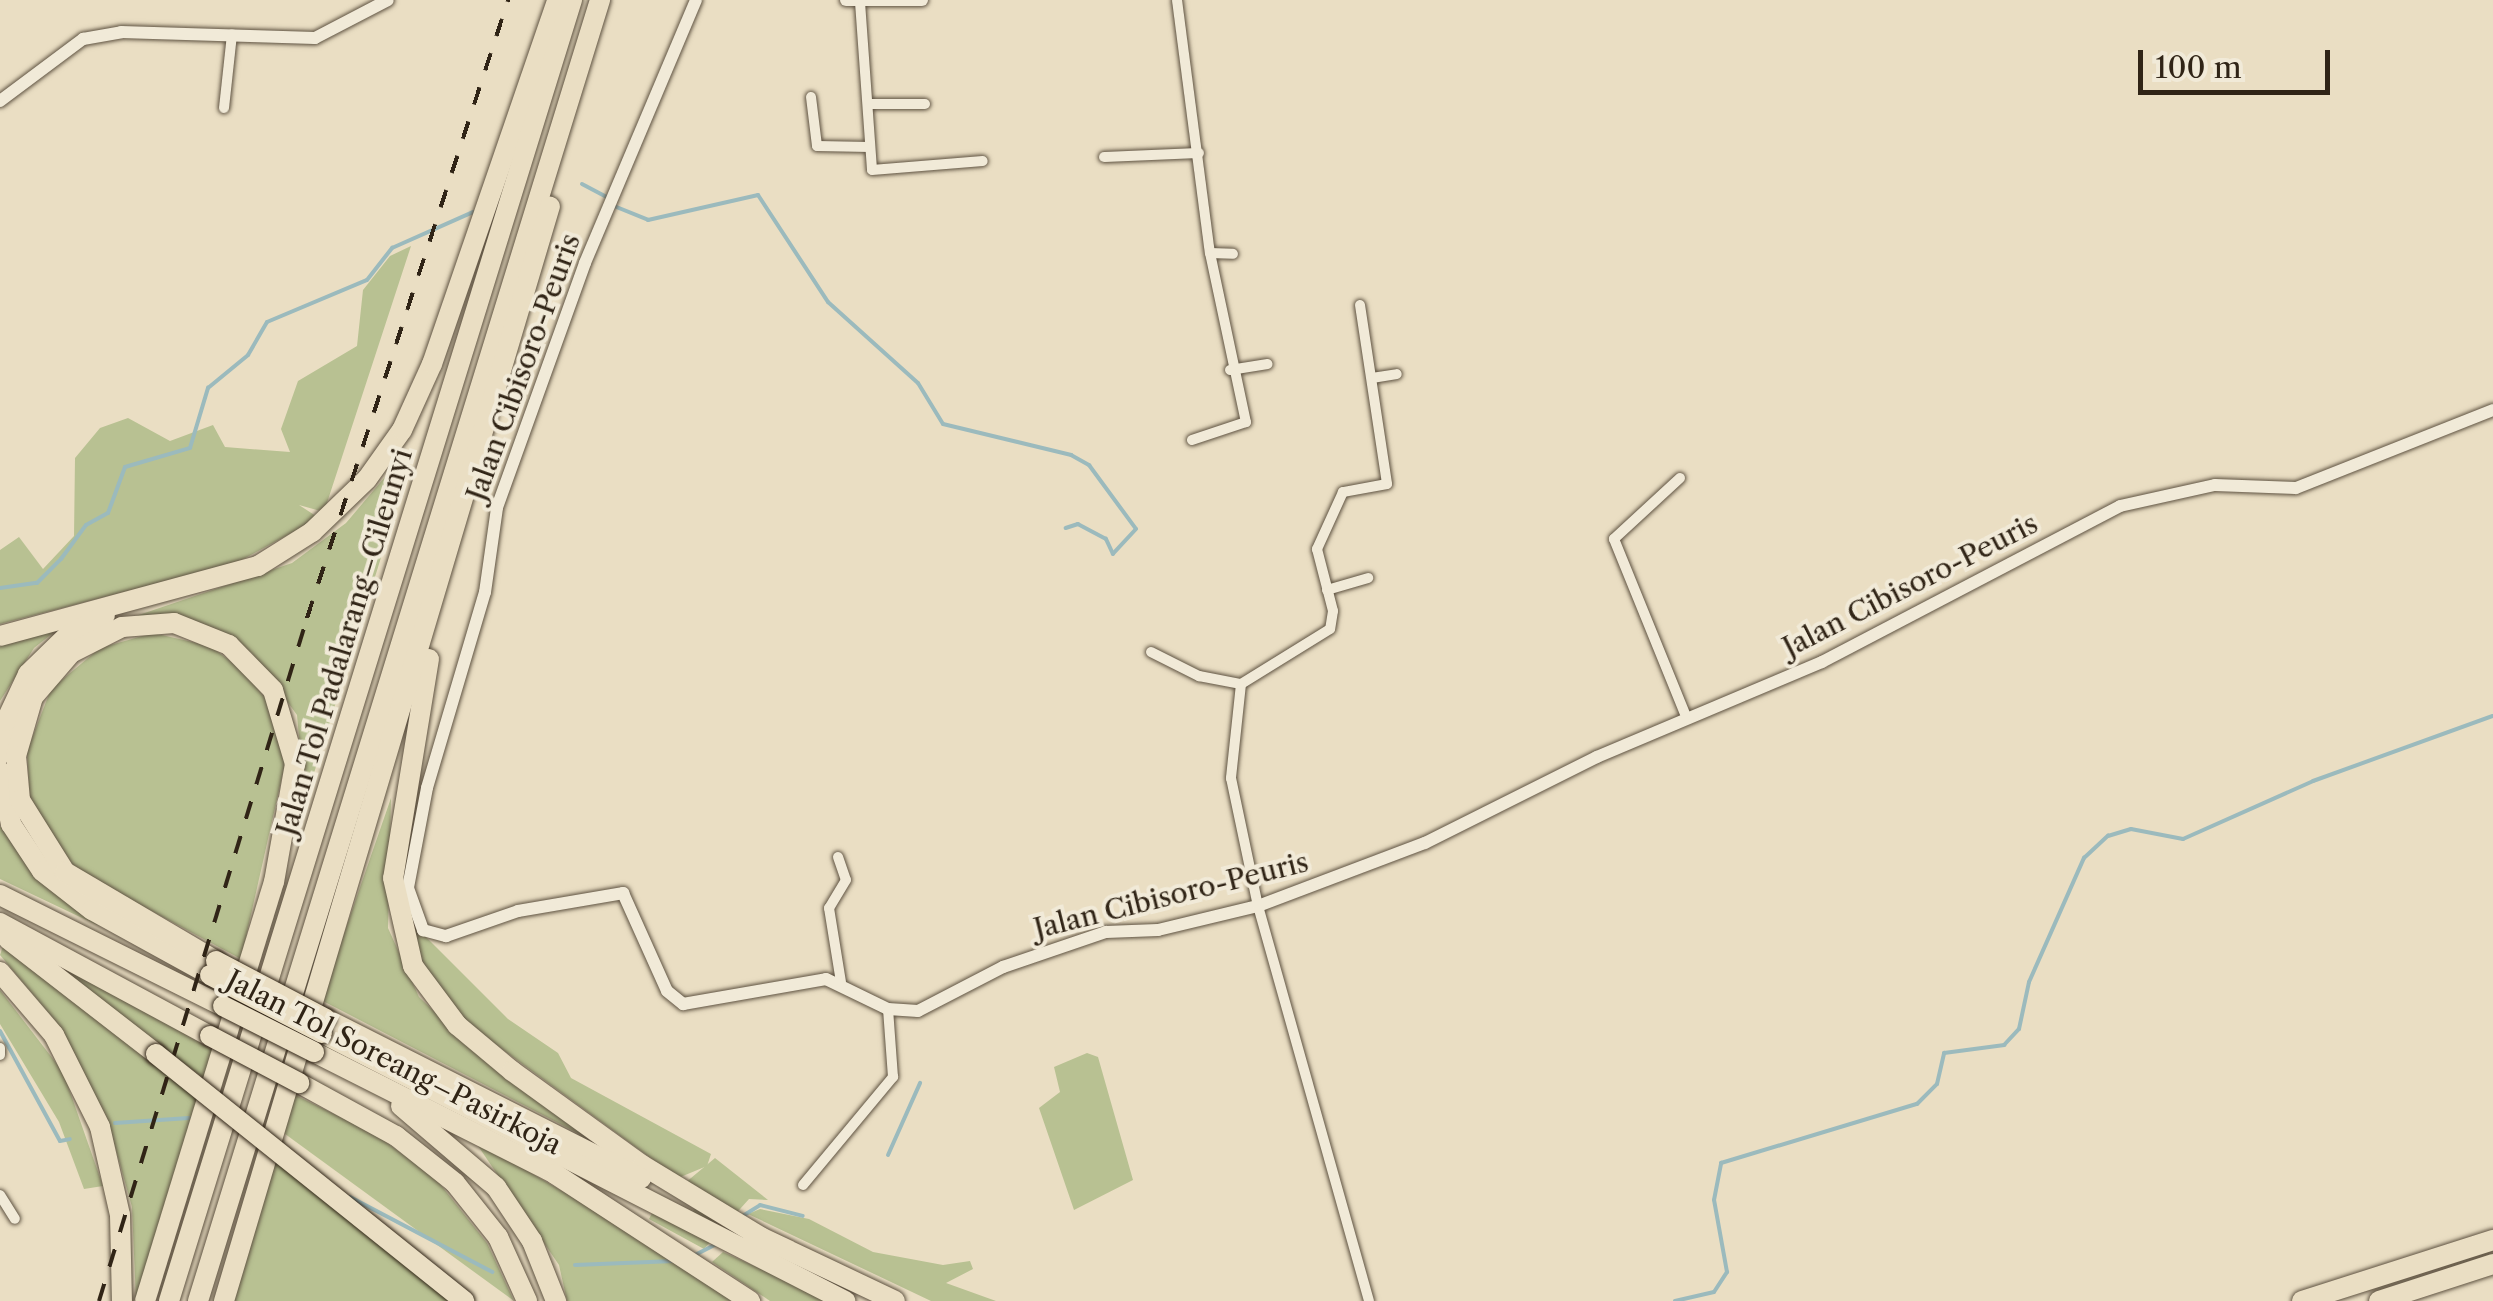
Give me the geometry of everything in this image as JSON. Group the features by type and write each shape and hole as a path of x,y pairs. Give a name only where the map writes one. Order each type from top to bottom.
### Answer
{"highway":[{"path":"0,636 243,572 295,545 341,507 396,439 438,347 557,0"},
{"name":"Jalan Tol Padalarang–Cileunyi","path":"168,1301 572,0"},
{"name":"Jalan Tol Padalarang–Cileunyi","path":"198,1301 600,0"},
{"path":"586,44 478,458 406,766 392,878 396,920 413,966 457,1025 688,1206 845,1301"},
{"path":"224,1301 478,458"},
{"path":"0,755 12,704 41,658 91,622 168,593"},
{"path":"145,1301 274,882 295,764 283,708 244,656 192,627 122,627 71,653 34,697 16,756 20,800 38,840 65,872 213,968 319,1039 480,1169 527,1230 556,1301"},
{"path":"0,771 11,824 42,871 92,910 213,968"},
{"name":"Jalan Tol Soreang–Pasirkoja","path":"0,895 284,1037 319,1039 636,1224 750,1301"},
{"path":"0,924 396,1136 455,1183 498,1237 527,1301"},
{"path":"0,934 464,1301"},
{"path":"0,972 54,1034 100,1126 120,1216 122,1301"},
{"path":"319,1039 895,1301"},
{"path":"2302,1301 2493,1240"},
{"path":"2378,1301 2493,1264"}],"street":[{"path":"0,101 82,38 333,35 388,0"},
{"name":"Jalan Cibisoro-Peuris","path":"696,0 615,190 497,508 485,592 418,826 410,904 423,930 446,936 518,911 623,893 666,990 683,1004 811,979 842,982"},
{"path":"922,0 853,1 870,104 870,147 875,172 983,161"},
{"path":"1176,0 1210,253 1244,427 1192,440"},
{"path":"224,108 232,34"},
{"path":"810,97 818,146 870,147"},
{"path":"870,104 925,104"},
{"path":"1104,156 1199,153"},
{"path":"1210,253 1233,254"},
{"path":"1151,652 1199,676 1241,684 1330,630 1334,611 1314,556 1343,492 1386,484 1360,305"},
{"path":"1230,370 1268,364"},
{"path":"1372,378 1397,374"},
{"name":"Jalan Cibisoro-Peuris","path":"888,1009 918,1011 1002,967 1106,932 1158,930 1258,906 1425,843 1687,719 1892,629 2120,506 2215,485 2296,488 2493,410"},
{"path":"1680,478 1614,539 1687,719"},
{"path":"1327,590 1368,578"},
{"path":"1241,684 1232,792 1258,906 1369,1301"},
{"path":"802,1185 893,1077 888,1009 842,982 829,908 846,880 838,857"},
{"path":"0,1195 15,1219"}],"green space":[{"path":"411,246 324,512 299,505 319,518 236,563 0,624 0,550 19,537 43,569 74,536 75,458 100,428 128,418 170,441 213,425 225,447 290,452 281,429 298,381 357,346 363,290 390,256"},
{"path":"401,458 402,490 305,802 297,715 252,653 221,632 127,619 292,563 346,523"},
{"path":"59,628 34,648 0,701 0,646"},
{"path":"153,633 210,646 241,669 267,700 286,759 241,959 77,871 30,802 27,751 51,689 100,648"},
{"path":"391,798 388,928 419,997 486,1061 597,1143 321,1000"},
{"path":"0,826 36,879 99,926 0,879"},
{"path":"408,919 508,1019 558,1053 571,1078 711,1154 707,1166 678,1178 458,1017 415,950"},
{"path":"3,946 199,1097 136,1301 132,1207 107,1118 57,1023 0,955"},
{"path":"54,958 214,1051 205,1079 51,962"},
{"path":"0,990 63,1072 103,1186 84,1189 59,1122 0,1024"},
{"path":"1087,1053 1098,1057 1133,1180 1074,1210 1039,1108 1060,1092 1054,1067"},
{"path":"293,1094 375,1134 436,1179 487,1243 514,1301 281,1131"},
{"path":"474,1140 645,1239 733,1301 567,1301 559,1265"},
{"path":"270,1154 454,1301 232,1301"},
{"path":"715,1158 768,1200 749,1199 704,1249 649,1219 652,1213 682,1227 705,1194 685,1183"},
{"path":"760,1209 809,1219 873,1252 943,1265 970,1261 973,1269 946,1283 996,1301 931,1301 748,1214"},
{"path":"723,1252 831,1301 770,1301 712,1262"}],"waterway":[{"path":"582,184 608,198"},
{"path":"614,206 648,220 758,195 828,302 918,383 943,424 1071,455 1089,465 1136,529 1113,554 1106,539 1078,524 1066,528"},
{"path":"0,588 37,583 86,525 108,513 125,467 190,448 208,388 248,355 267,322 367,280 392,248 473,212"},
{"path":"1675,1301 1714,1292 1727,1272 1714,1200 1721,1163 1917,1104 1937,1084 1944,1053 2004,1045 2019,1029 2029,982 2084,858 2108,836 2131,829 2183,839 2313,781 2493,716"},
{"path":"0,1031 60,1141 70,1139"},
{"path":"888,1155 920,1083"},
{"path":"115,1123 189,1118"},
{"path":"350,1197 492,1272"},
{"path":"741,1217 760,1205 803,1216"},
{"path":"693,1256 719,1243"},
{"path":"575,1265 674,1261"}],"railway":[{"path":"99,1301 307,618 508,0"}]}
